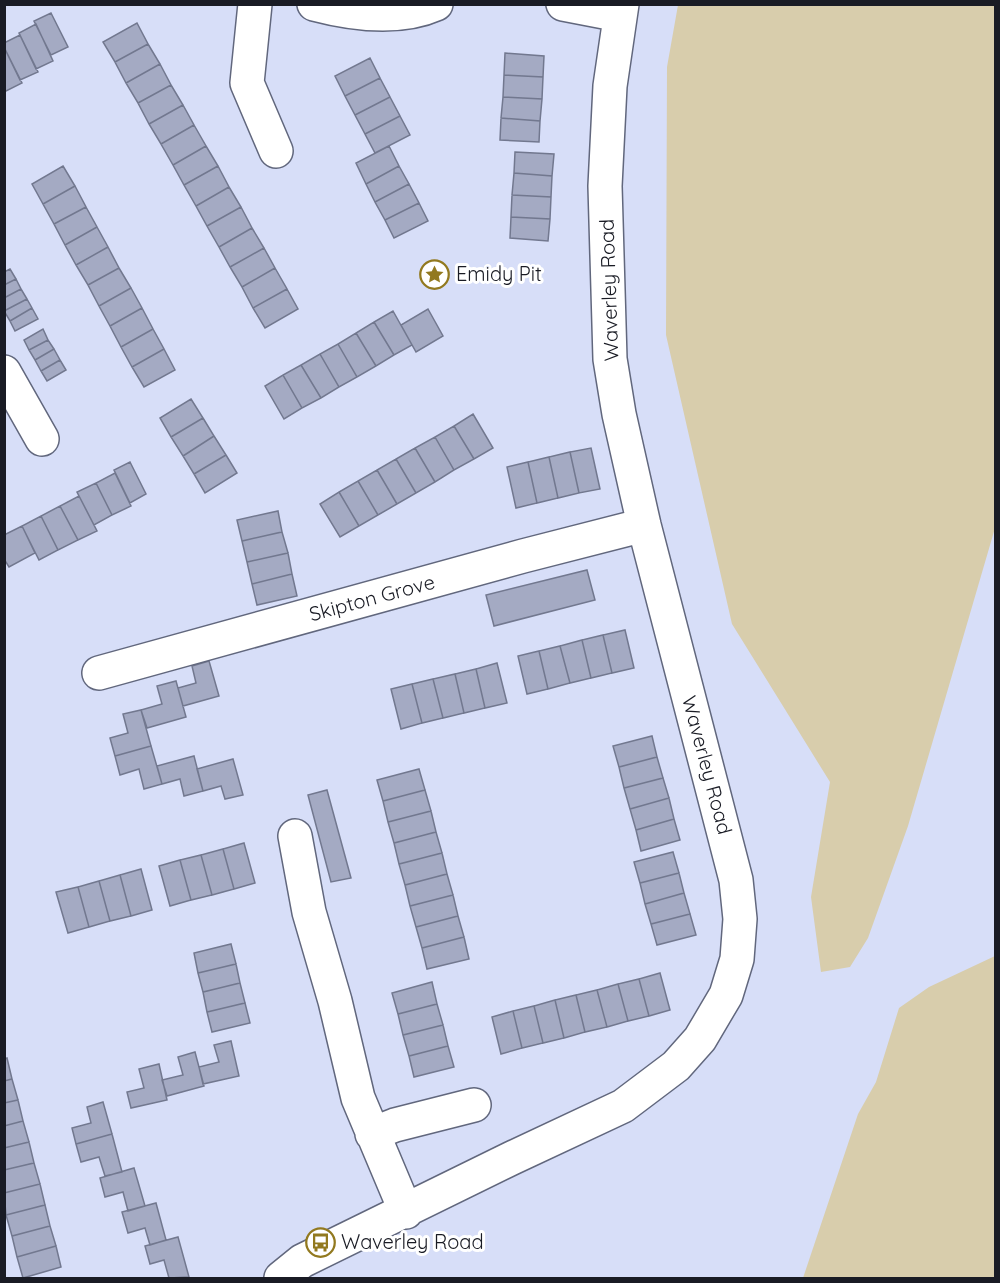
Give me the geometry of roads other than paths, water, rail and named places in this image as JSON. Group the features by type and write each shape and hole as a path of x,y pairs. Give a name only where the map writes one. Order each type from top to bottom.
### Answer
{"street":[{"path":"255,4 247,83 276,151"},
{"path":"314,4 341,11 375,9 400,15 422,11 436,4"},
{"path":"562,4 621,10"},
{"name":"Waverley Road","path":"281,1278 302,1261 623,1106 676,1066 700,1039 726,995 737,959 740,918 736,880 644,525 619,414 610,359 605,186 610,86 621,10"},
{"path":"4,372 42,439"},
{"name":"Skipton Grove","path":"99,673 522,556 644,525"},
{"path":"295,836 309,912 335,1001 358,1098 406,1212"},
{"path":"372,1134 395,1125 474,1105"}],"place":[{"name":"Emidy Pit","path":"435,274"},
{"name":"Waverley Road","path":"320,1242"}]}
